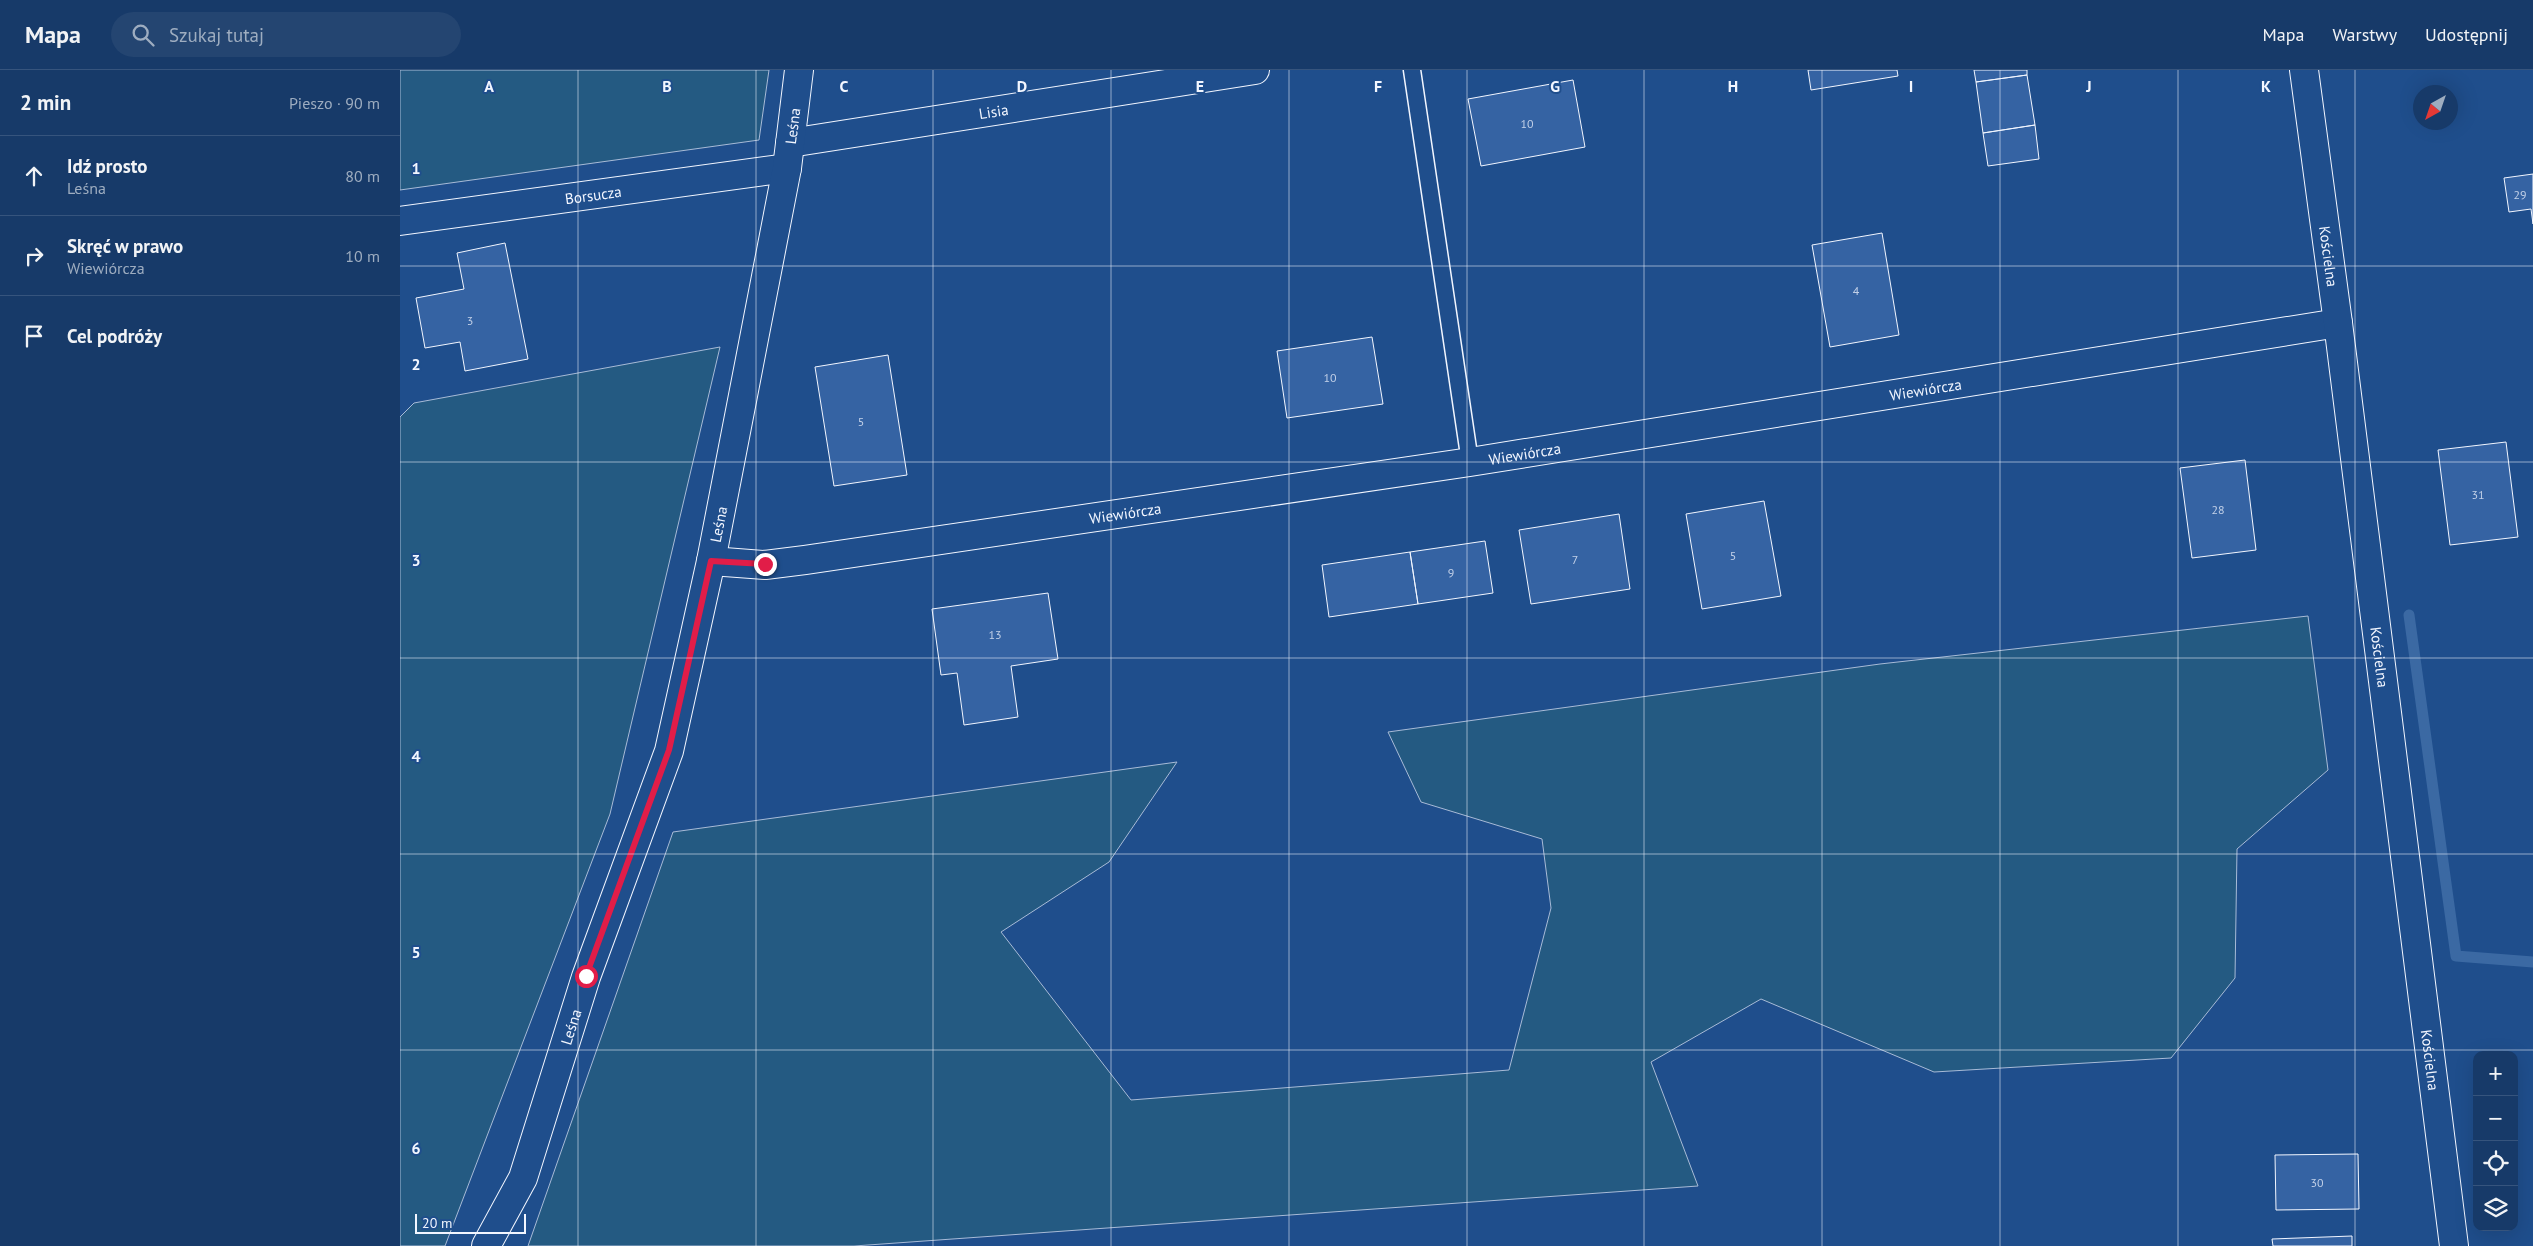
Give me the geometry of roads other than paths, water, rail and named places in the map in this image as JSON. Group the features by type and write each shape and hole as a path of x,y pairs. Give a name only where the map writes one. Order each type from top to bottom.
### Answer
{"street":[{"name":"Leśna","path":"486,1246 523,1178 586,976 669,750 711,561 788,155 799,70"},
{"name":"Lisia","path":"788,155 1255,70"},
{"name":"Kościelna","path":"2304,70 2338,323 2454,1246"},
{"name":"Borsucza","path":"400,221 788,155"},
{"name":"Wiewiórcza","path":"711,561 765,564 805,560 1470,462 2338,323"}],"lane":[{"path":"1412,70 1470,462"}],"waterway":[{"path":"2409,615 2456,956 2533,962"}]}
